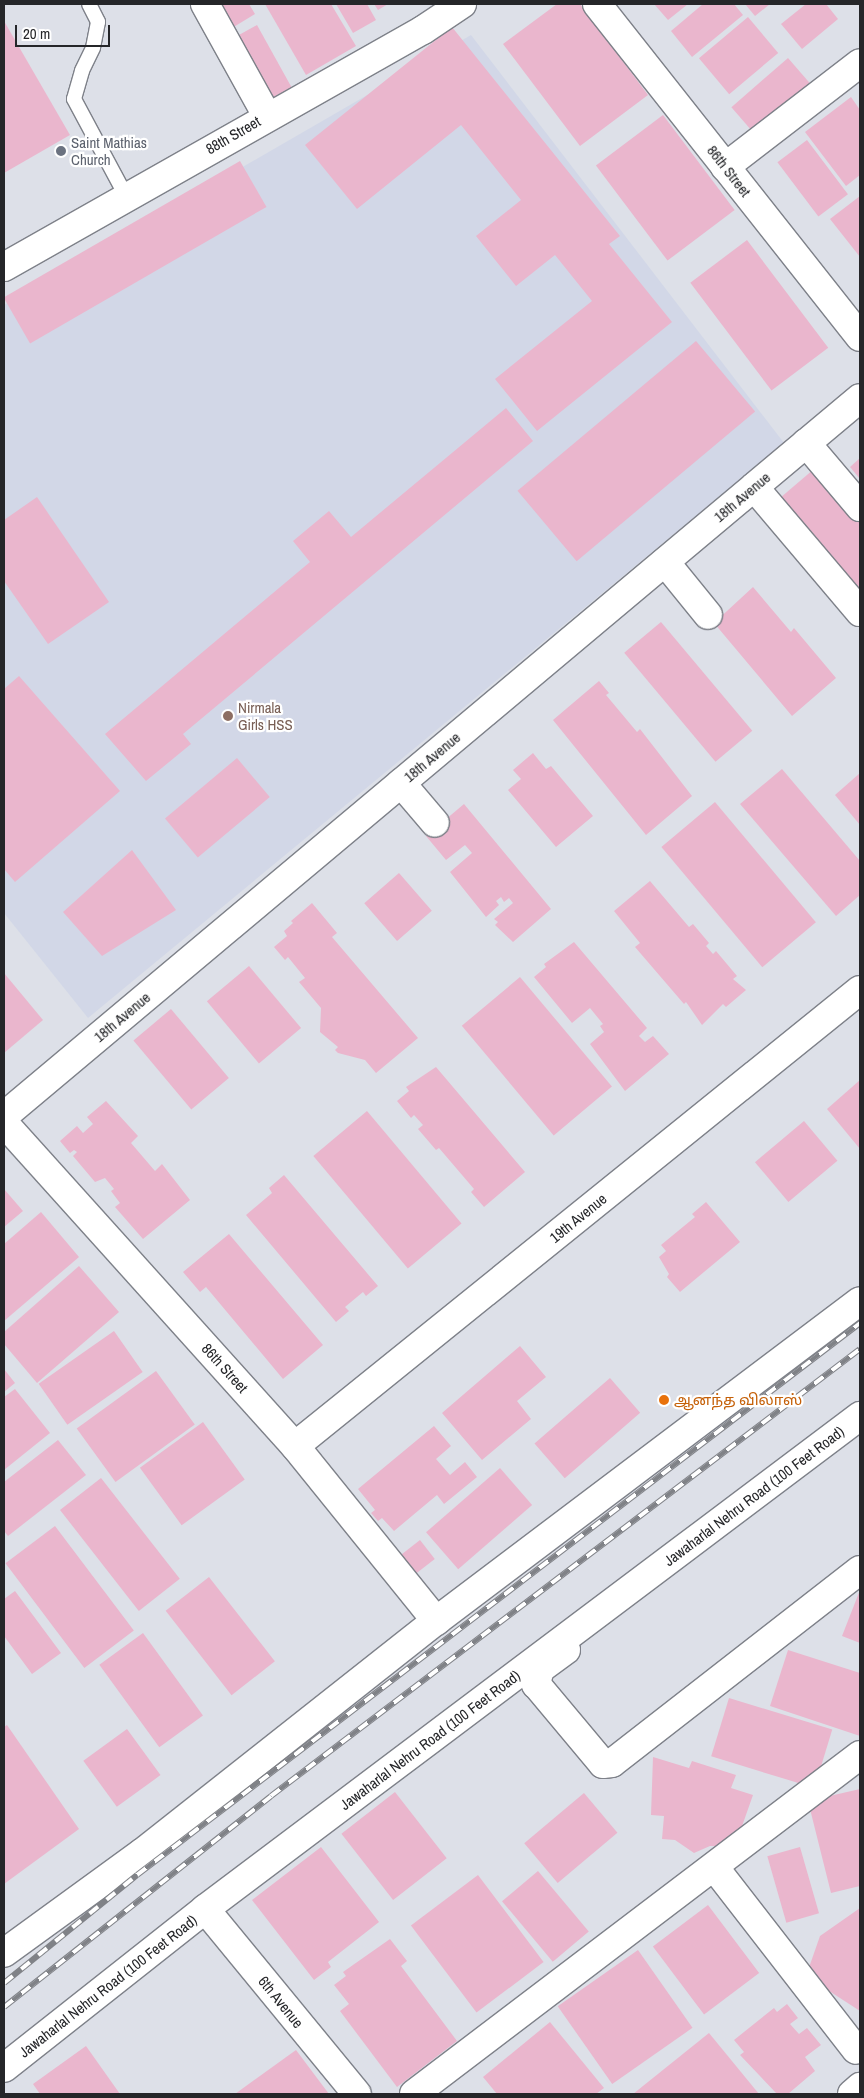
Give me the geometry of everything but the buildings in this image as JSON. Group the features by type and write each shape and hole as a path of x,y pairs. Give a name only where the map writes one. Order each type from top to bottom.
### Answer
{"street":[{"path":"205,4 267,116"},
{"name":"88th Street","path":"4,267 267,116 423,30 462,4"},
{"name":"86th Street","path":"597,4 860,337"},
{"path":"725,166 860,63"},
{"name":"18th Avenue","path":"4,1116 860,398"},
{"path":"806,443 860,507"},
{"path":"754,487 860,612"},
{"path":"665,562 708,614"},
{"path":"401,783 435,823"},
{"name":"19th Avenue","path":"295,1446 860,990"},
{"name":"86th Street","path":"4,1123 295,1446 436,1621"},
{"path":"4,1953 143,1852 436,1621 860,1301"},
{"name":"Jawaharlal Nehru Road (100 Feet Road)","path":"4,2068 205,1910 603,1616 860,1416"},
{"path":"860,1432 603,1616 540,1669 536,1684 603,1764 624,1757 860,1570"},
{"path":"414,2094 715,1868 860,1755"},
{"path":"715,1868 856,2050"},
{"name":"6th Avenue","path":"205,1910 357,2094"},
{"path":"852,2094 860,2087"}],"lane":[{"path":"89,4 98,22 93,48 82,71 74,99 126,196"}],"shaded area":[{"name":"Nirmala Girls HSS","path":"471,35 784,443 88,1018 4,913 4,305"}],"railway":[{"path":"4,1983 137,1875 860,1323"},
{"path":"4,2007 271,1796 860,1349"}],"place":[{"name":"Saint Mathias Church","path":"61,151"},
{"name":"Nirmala Girls HSS","path":"228,716"},
{"name":"ஆனந்த விலாஸ்","path":"664,1400"}]}
